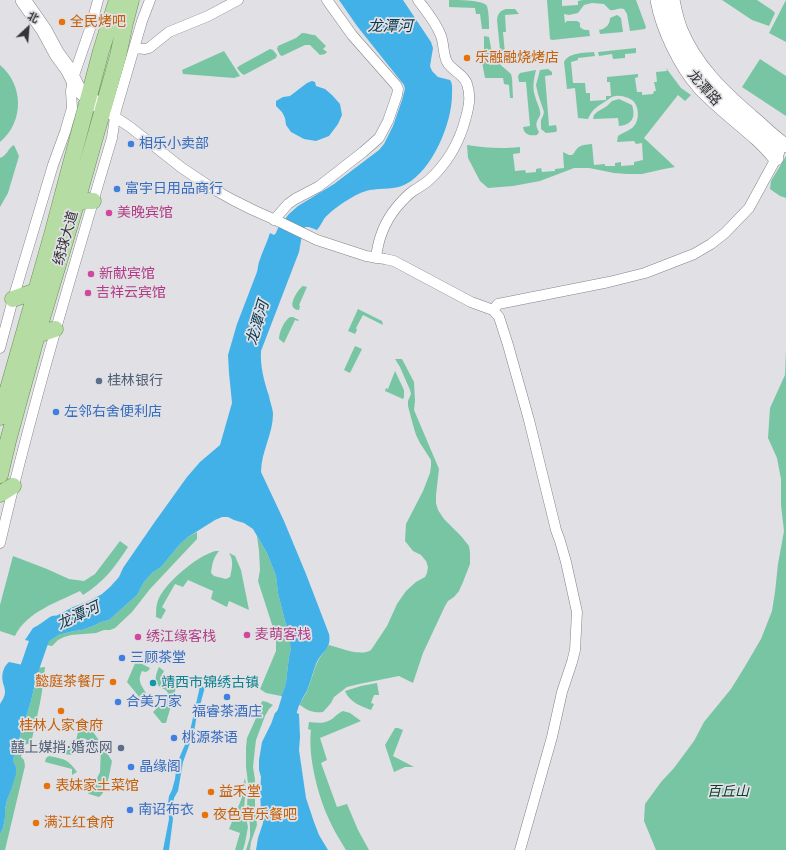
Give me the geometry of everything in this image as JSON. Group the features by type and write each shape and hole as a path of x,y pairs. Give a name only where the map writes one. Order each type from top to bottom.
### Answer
{"main road":[{"path":"22,0 44,30 78,88 108,113"},
{"name":"绣球大道","path":"0,417 3,398 36,291 117,0"},
{"name":"绣球大道","path":"0,475 8,441 77,201 108,113 118,56 131,0"},
{"name":"龙潭路","path":"658,0 666,29 691,76 699,86 715,102 757,138 782,148"},
{"name":"龙潭路","path":"672,0 679,28 696,60 709,77 782,148"},
{"path":"77,201 93,201"},
{"path":"13,299 36,291"},
{"path":"38,335 55,329"}],"street":[{"path":"0,348 51,172 72,108 72,78 91,26 98,0"},
{"path":"0,543 7,490 112,138 108,113 130,60 150,0"},
{"path":"134,48 149,48 168,32 208,16 238,0"},
{"path":"277,221 288,204 318,187 379,138 388,121 397,95 398,89 396,85 352,35 327,0"},
{"path":"376,258 377,247 388,219 402,201 429,180 448,158 462,133 469,105 470,95 467,83 449,64 445,56 441,35 435,23 418,0"},
{"path":"108,113 130,127 182,168 215,190 253,210 317,240 354,253 394,261 465,298 493,310 499,317 508,345 556,530 566,562 576,612 575,650 562,692 552,737 520,850"},
{"path":"493,310 498,304 609,282 645,273 694,254 711,244 725,233 749,208 782,148"}],"green space":[{"path":"449,0 470,1 485,4 487,6 489,18 489,29 482,29 480,14 476,14 475,8 449,7"},
{"path":"547,0 562,0 562,6 578,5 578,1 583,0 636,0 646,27 645,29 630,31 627,14 624,9 620,8 610,10 604,4 592,3 584,5 578,13 569,15 564,14 565,23 567,21 577,21 580,23 581,28 584,30 589,30 590,36 552,40 550,39"},
{"path":"722,0 757,0 775,13 769,26 752,20"},
{"path":"786,0 786,42 769,33"},
{"path":"506,9 515,9 519,14 505,15 506,32 503,32 505,54 509,54 509,65 500,50 497,20 500,13"},
{"path":"617,15 621,18 623,32 600,34 599,30 604,29 610,18"},
{"path":"302,33 315,35 326,46 323,49 327,52 320,55 310,45 305,45 282,56 280,55 277,49 278,46 296,38"},
{"path":"484,36 489,37 494,59 511,74 513,98 510,98 509,85 504,84 503,78 485,78 480,52 484,51"},
{"path":"636,48 636,53 625,54 625,58 613,59 612,54 599,56 598,52"},
{"path":"270,49 277,55 276,58 244,75 237,68 239,66"},
{"path":"224,51 240,76 234,78 183,74 182,70"},
{"path":"594,52 595,56 578,58 578,60 571,62 573,83 585,83 586,93 590,93 590,101 606,100 606,96 611,96 610,82 607,82 607,77 638,74 638,77 635,78 637,92 642,92 642,95 653,94 654,91 656,91 654,82 657,82 656,72 667,71 666,68 681,88 691,95 685,101 678,95 644,138 675,167 642,174 614,173 589,168 574,168 540,181 513,186 488,188 480,181 468,158 467,145 494,148 520,147 520,153 513,154 515,171 525,170 526,173 536,172 536,169 541,168 542,172 555,171 555,169 564,168 563,152 572,155 579,147 592,144 594,165 605,164 605,166 615,166 615,163 621,162 621,166 634,165 634,162 643,160 642,143 636,144 634,141 617,142 618,136 632,128 636,123 638,113 636,105 632,100 623,96 614,96 596,108 588,119 578,118 575,88 567,89 564,62 573,55"},
{"path":"760,59 786,76 786,116 742,87"},
{"path":"0,65 8,73 14,83 18,104 14,124 8,134 0,142"},
{"path":"548,69 552,72 552,75 545,76 549,126 556,125 557,130 556,132 546,133 541,129 541,120 544,112 536,85 540,70"},
{"path":"536,70 534,89 535,98 540,109 540,116 536,125 539,132 537,135 532,135 526,133 523,127 530,126 526,82 519,82 518,76 520,73"},
{"path":"619,99 632,105 633,117 630,122 619,126 618,118 593,119 597,112 612,101"},
{"path":"14,145 19,156 8,193 0,207 0,158 5,155"},
{"path":"786,156 786,198 770,189 771,181"},
{"path":"303,286 307,287 299,305 299,310 296,310 292,305 297,292"},
{"path":"358,309 382,321 383,325 363,315 356,328 357,330 355,334 348,331"},
{"path":"290,317 299,320 295,320 284,343 279,339 280,333 282,327"},
{"path":"355,346 362,349 350,373 344,370"},
{"name":"百丘山","path":"786,351 786,850 656,850 644,821 645,804 694,741 704,722 731,689 761,639 772,611 784,531 781,505 781,479 777,458 768,438 770,408 785,375"},
{"path":"395,359 402,359 414,382 414,410 439,469 436,495 438,510 444,519 469,546 470,564 459,591 448,601 445,606 423,653 413,683 399,676 347,687 334,697 323,712 313,712 300,705 318,660 329,645 344,650 362,653 371,650 387,626 397,604 406,591 416,582 425,577 427,573 428,567 426,561 421,555 413,551 405,541 406,524 423,491 430,473 431,460 416,435 408,406 408,401 411,394 410,390"},
{"path":"395,371 404,390 403,399 385,391 386,388 388,389"},
{"path":"197,532 197,539 150,589 132,612 115,628 96,633 71,635 58,640 52,646 46,645 58,635 82,630 109,620 137,595 144,582 153,572 161,567 180,544"},
{"path":"257,536 267,553 276,576 278,593 291,640 286,682 281,696 266,693 260,689 276,651 276,637 258,581 260,570"},
{"path":"120,541 128,547 108,574 97,585 83,595 80,591 43,609 27,620 15,636 0,631 0,605 13,556 69,579 84,581 95,574"},
{"path":"219,551 212,564 211,573 214,576 226,579 230,577 232,568 232,559 229,553 235,556 241,570 249,610 229,601 227,607 211,599 213,591 188,580 183,587 175,584 162,607 166,610 161,619 156,617 159,598 168,585 181,572 203,556"},
{"path":"136,661 150,668 148,671 142,671 141,674 140,683 146,693 141,699 127,682"},
{"path":"45,667 38,715 31,743 24,745 21,757 24,760 25,766 5,850 0,850 0,834 3,828 5,809 16,767 13,760 31,701 37,668"},
{"path":"159,667 164,671 160,680 176,688 166,723 162,723 153,712 159,706 162,708 165,705 168,693 156,682 156,675"},
{"path":"377,683 379,695 374,695 371,703 374,704 371,710 352,701 345,691 361,686"},
{"path":"262,701 273,705 265,716 256,740 253,767 257,825 250,850 246,850 250,837 249,815 247,808 247,738"},
{"path":"343,711 350,713 361,721 320,738 327,760 321,763 337,807 347,804 358,830 369,850 346,850 327,815 314,773 310,740 311,730 308,729 309,722 327,722"},
{"path":"87,724 112,761 106,786 99,797 89,794 85,790 85,787 87,782 94,784 100,772 101,748 94,749 88,741 80,738 72,755 58,753 51,748 67,751 71,741 76,741 79,727"},
{"path":"395,728 403,730 393,756 414,767 405,767 394,772 385,745"},
{"path":"49,756 65,760 71,764 77,772 72,775 72,769 45,762 46,758"},
{"path":"245,778 246,786 244,809 248,827 243,850 235,850 240,833 229,829 241,800"}],"water":[{"path":"339,0 403,0 431,42 433,48 430,66 432,71 438,77 450,80 452,85 452,95 448,119 439,145 424,169 415,178 402,186 370,190 358,194 333,211 324,219 317,230 305,227 299,252 261,351 263,374 273,414 261,472 284,521 306,574 330,639 328,647 316,664 308,688 300,705 281,696 286,682 291,648 288,630 278,593 276,576 267,553 253,529 244,523 228,517 222,517 215,520 188,537 180,544 161,567 153,572 144,582 137,595 109,620 82,630 58,635 46,645 25,640 33,628 73,607 91,600 102,594 110,587 119,577 123,568 187,477 200,462 220,445 232,403 228,355 237,324 270,233 274,235 289,214 298,206 334,184 379,150 384,144 393,126 405,89 404,85 357,26"},
{"path":"312,81 315,82 316,86 325,89 340,104 342,115 338,124 329,136 316,141 304,139 291,132 286,125 282,112 276,106 276,101 283,97 290,96"},
{"path":"9,662 37,668 31,701 13,760 16,767 16,774 7,800 3,828 0,834 0,704 5,694 2,674 5,666"},
{"path":"200,686 205,687 194,732 183,762 178,791 174,798 169,850 163,850 169,819 169,796 175,779 177,763 190,731"},
{"path":"282,706 299,714 299,750 306,798 319,835 328,850 256,850 263,823 260,792 261,777 259,770 262,742 275,713"}],"waterway":[{"name":"龙潭河","path":"22,690 41,635 55,625"},
{"name":"龙潭河","path":"280,734 300,676"}],"place":[{"name":"全民烤吧","path":"62,22"},
{"name":"乐融融烧烤店","path":"467,58"},
{"name":"相乐小卖部","path":"131,144"},
{"name":"富宇日用品商行","path":"117,189"},
{"name":"美晚宾馆","path":"109,213"},
{"name":"新献宾馆","path":"91,274"},
{"name":"吉祥云宾馆","path":"88,293"},
{"name":"桂林银行","path":"99,381"},
{"name":"左邻右舍便利店","path":"56,412"},
{"name":"麦萌客栈","path":"247,635"},
{"name":"绣江缘客栈","path":"138,637"},
{"name":"三顾茶堂","path":"122,658"},
{"name":"懿庭茶餐厅","path":"113,682"},
{"name":"靖西市锦绣古镇","path":"153,683"},
{"name":"福睿茶酒庄","path":"227,697"},
{"name":"合美万家","path":"118,702"},
{"name":"桂林人家食府","path":"61,711"},
{"name":"桃源茶语","path":"174,738"},
{"name":"囍上媒捎·婚恋网","path":"121,748"},
{"name":"晶缘阁","path":"131,767"},
{"name":"表妹家土菜馆","path":"47,786"},
{"name":"益禾堂","path":"211,792"},
{"name":"南诏布衣","path":"130,810"},
{"name":"夜色音乐餐吧","path":"205,815"},
{"name":"满江红食府","path":"36,823"}]}
